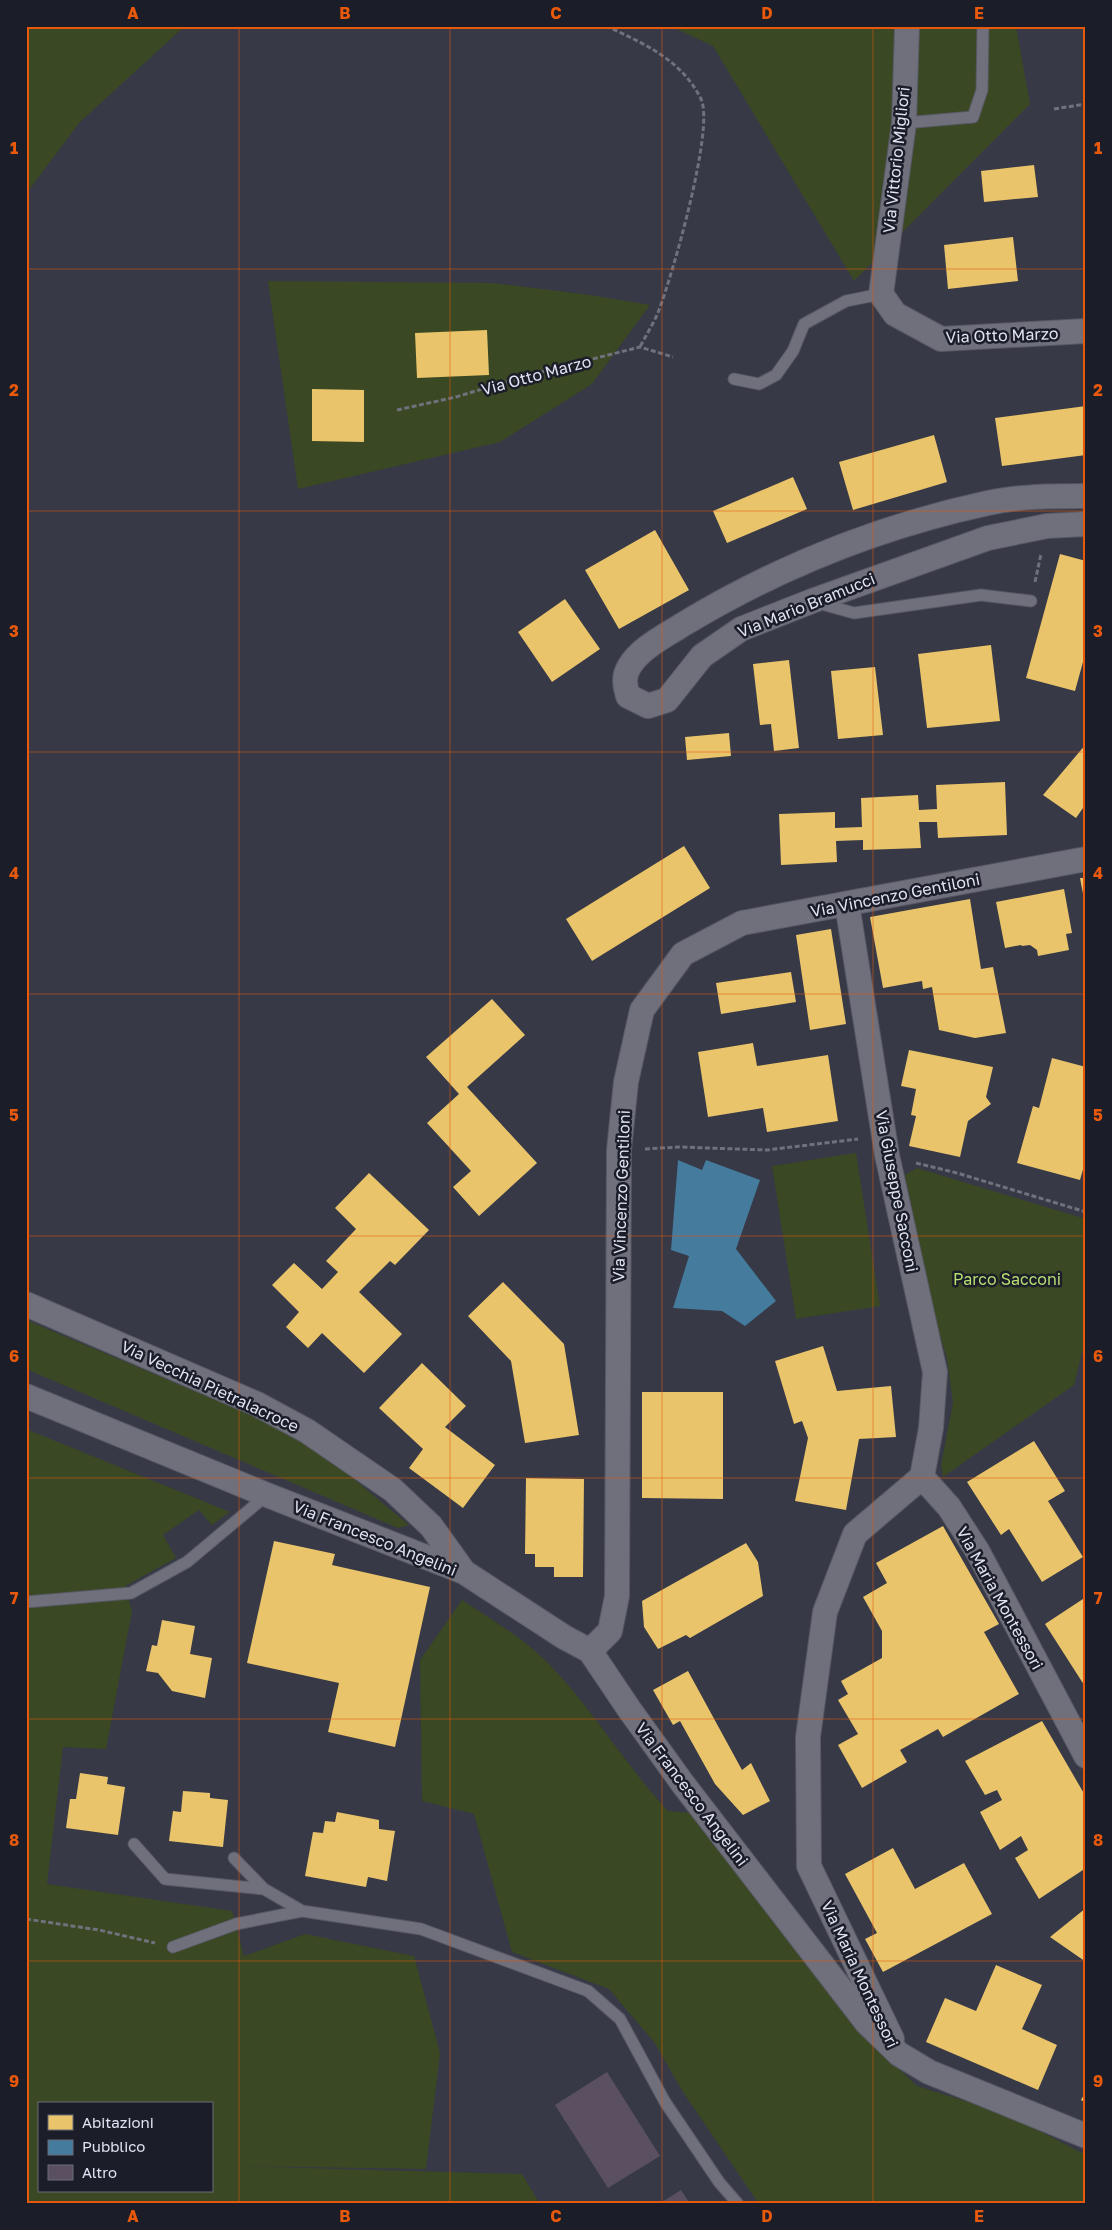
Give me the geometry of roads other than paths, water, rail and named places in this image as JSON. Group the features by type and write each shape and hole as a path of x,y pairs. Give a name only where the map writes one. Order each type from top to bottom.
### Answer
{"street":[{"name":"Via Vittorio Migliori","path":"881,294 904,123 907,26"},
{"name":"Via Otto Marzo","path":"881,294 895,314 941,340 1086,331"},
{"name":"Via Mario Bramucci","path":"1086,496 1045,496 989,503 920,521 856,542 792,567 720,602 647,649 628,667 624,681 628,696 648,706 667,700 702,656 741,629 812,601 988,538 1047,526 1086,524"},
{"name":"Via Vincenzo Gentiloni","path":"590,1651 610,1631 617,1596 619,1150 626,1082 642,1010 683,954 742,923 1086,859"},
{"name":"Via Giuseppe Sacconi","path":"847,904 887,1155 935,1372 930,1428 922,1477"},
{"name":"Via Vecchia Pietralacroce","path":"26,1304 257,1404 307,1431 393,1490 431,1526 464,1572"},
{"name":"Via Francesco Angelini","path":"26,1396 267,1495 464,1572 564,1637 590,1651 689,1792 867,2023 899,2054 929,2072 1086,2136"},
{"name":"Via Maria Montessori","path":"899,2054 809,1866 808,1737 826,1612 855,1534 922,1477 949,1508 978,1552 1086,1756"}],"lane":[{"path":"904,123 973,117 982,90 983,26"},
{"path":"734,379 758,384 776,374 793,351 804,324 846,301 881,294"},
{"path":"812,601 854,613 981,595 1031,601"},
{"path":"26,1602 131,1592 187,1562 267,1495"},
{"path":"134,1844 164,1879 264,1889"},
{"path":"234,1858 264,1889 302,1911"},
{"path":"173,1947 236,1924 302,1911 421,1929 588,1990 620,2020 665,2102 719,2182 738,2204"}],"park label":[{"name":"Parco Sacconi","path":"1007,1279"}]}
